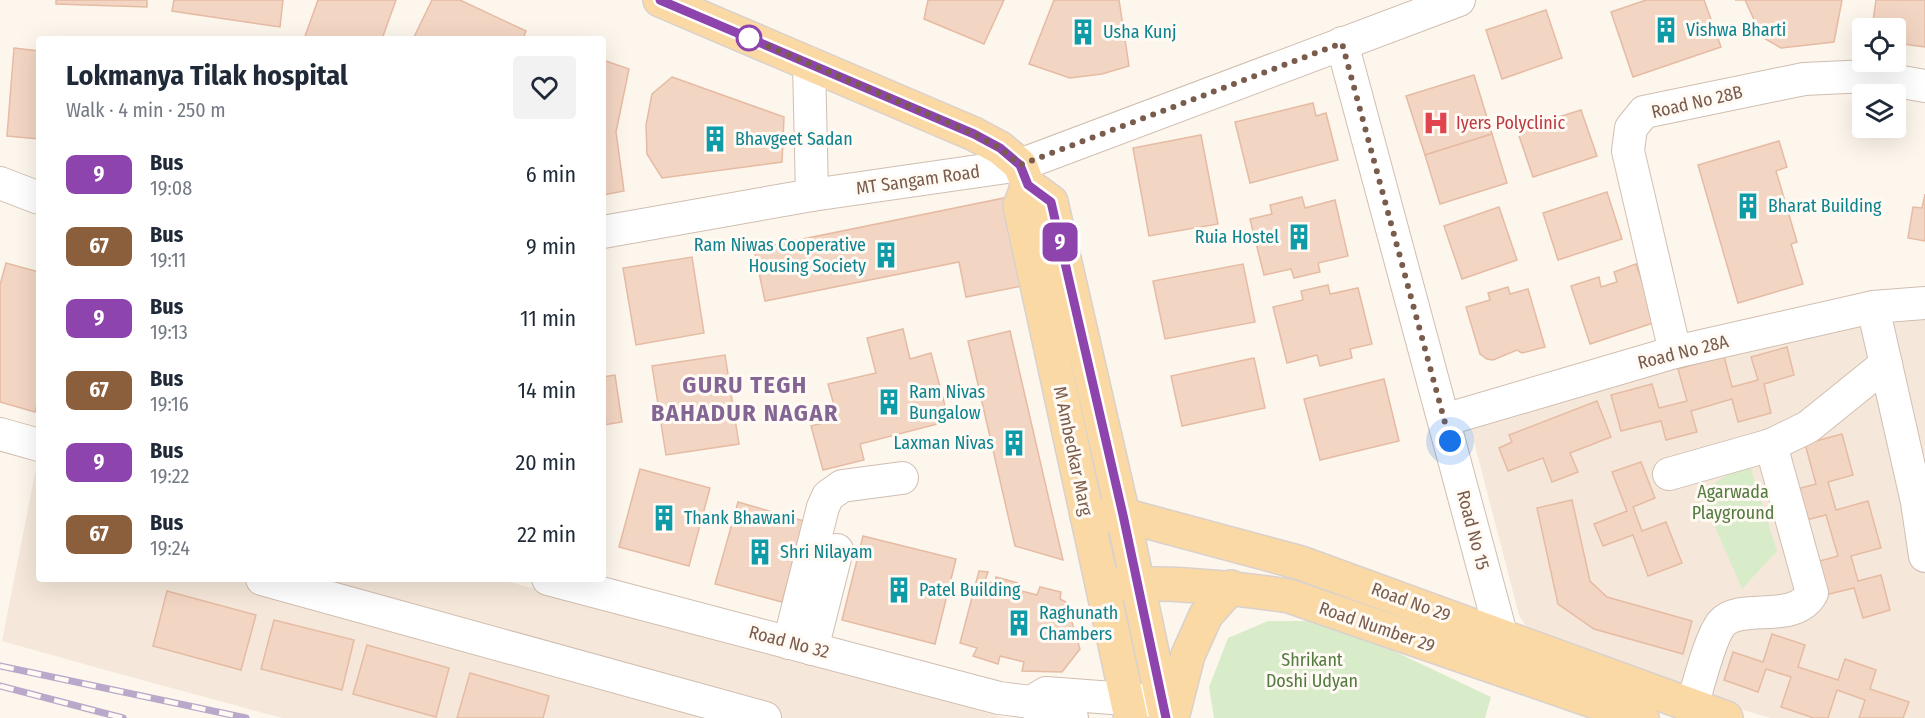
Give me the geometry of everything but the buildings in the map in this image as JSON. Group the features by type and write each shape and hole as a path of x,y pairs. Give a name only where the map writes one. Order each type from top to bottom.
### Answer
{"main road":[{"name":"M Ambedkar Marg","path":"660,0 974,134 1000,148 1051,202 1167,713"},
{"name":"M Ambedkar Marg","path":"1024,175 1020,206 1129,709"},
{"name":"Road No 29","path":"1088,516 1123,515 1301,563 1501,634 1726,718"},
{"name":"Road Number 29","path":"1103,585 1137,583 1231,587 1289,596 1634,717"},
{"path":"1167,713 1188,655 1206,615 1231,587"}],"street":[{"name":"MT Sangam Road","path":"606,231 812,195 1024,175 1342,43 1459,0"},
{"name":"Road No 15","path":"1342,43 1501,634"},
{"path":"809,63 812,195"},
{"name":"Road No 28B","path":"1675,352 1628,151 1630,128 1644,112 1804,79 1868,76 1925,86"},
{"path":"0,183 36,197"},
{"name":"Road No 28A","path":"1444,420 1675,352 1873,307 1925,303"},
{"path":"1873,307 1917,502 1925,556"},
{"path":"1669,474 1771,445 1808,427 1886,363"},
{"path":"0,434 36,444"},
{"path":"1692,706 1704,666 1722,622 1736,615 1780,612 1809,600 1812,593 1771,445"},
{"path":"793,644 820,519 828,496 842,486 902,478"},
{"path":"793,644 802,538"},
{"path":"793,644 837,550"},
{"path":"273,582 765,718"},
{"name":"Road No 32","path":"559,582 999,698 1031,702 1043,714 1072,718"},
{"path":"1493,667 1501,634"},
{"name":"Road No 32","path":"1031,702 1046,693 1129,709 1167,713"}],"shaded area":[{"path":"1925,314 1925,718 1770,718 1569,656 1530,634 1519,615 1471,430 1496,417 1824,325"},
{"path":"36,468 36,582 510,582 1006,718 282,718 2,641"}],"green space":[{"name":"Agarwada Playground","path":"1749,462 1777,551 1742,589 1700,492"},
{"name":"Shrikant Doshi Udyan","path":"1268,621 1330,621 1491,697 1485,718 1214,718 1209,687 1228,638"}],"railway":[{"path":"0,666 246,718"},
{"path":"0,686 123,718"}],"bus line":[{"name":"9","path":"660,0 974,134 1000,148 1020,165 1028,185 1051,202 1123,515 1166,718"}],"place":[{"name":"Vishwa Bharti","path":"1666,30"},
{"name":"Usha Kunj","path":"1083,32"},
{"name":"Iyers Polyclinic","path":"1436,123"},
{"name":"Bhavgeet Sadan","path":"715,139"},
{"name":"Bharat Building","path":"1748,206"},
{"name":"Ruia Hostel","path":"1299,237"},
{"name":"Ram Niwas Cooperative Housing Society","path":"886,255"},
{"name":"Ram Nivas Bungalow","path":"889,402"},
{"name":"Laxman Nivas","path":"1014,443"},
{"name":"Thank Bhawani","path":"664,518"},
{"name":"Shri Nilayam","path":"760,552"},
{"name":"Patel Building","path":"899,590"},
{"name":"Raghunath Chambers","path":"1019,623"}],"district":[{"name":"GURU TEGH BAHADUR NAGAR","path":"745,399"}],"route":[{"path":"749,38 974,134 1000,148 1020,165 1342,43 1450,441"}]}
